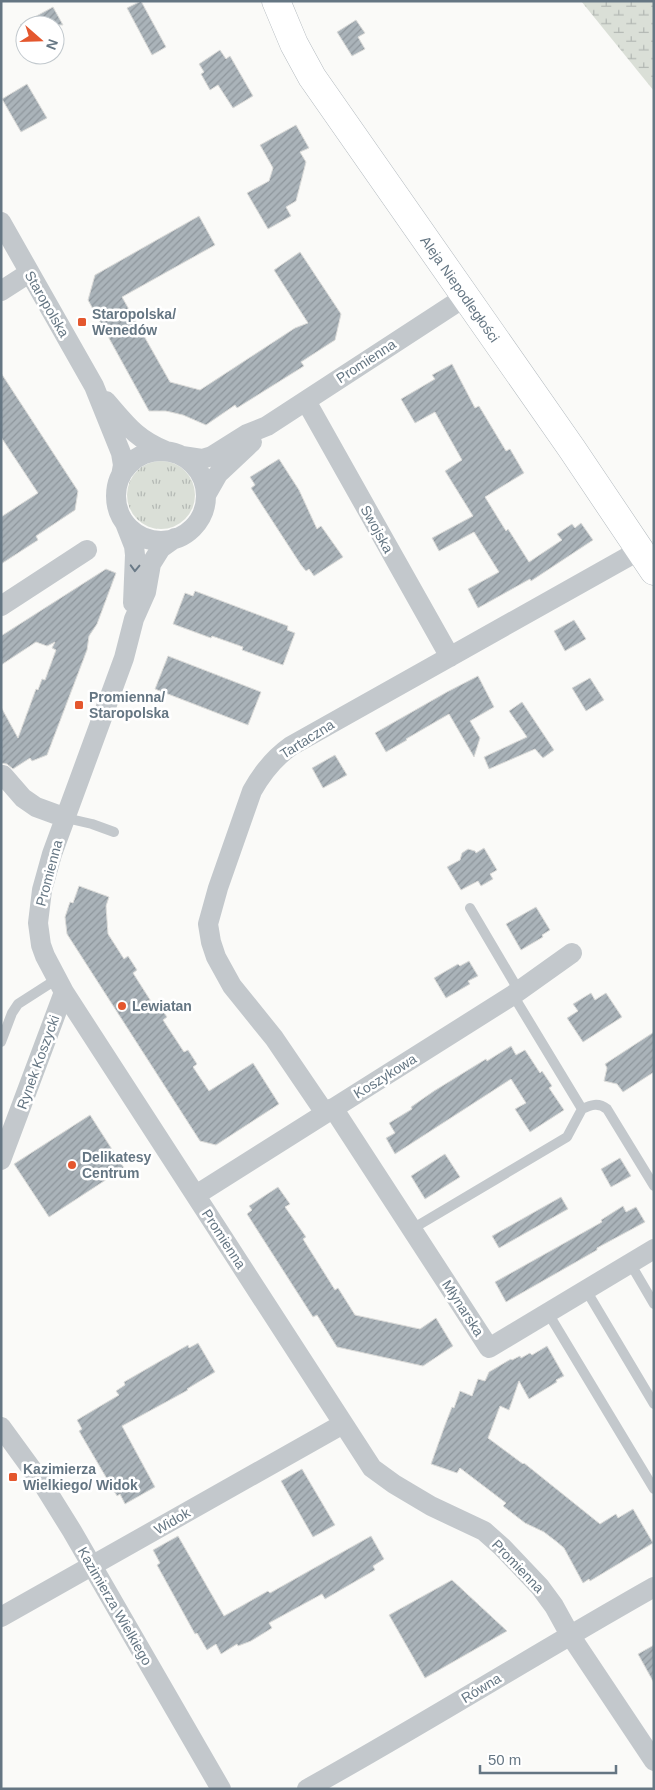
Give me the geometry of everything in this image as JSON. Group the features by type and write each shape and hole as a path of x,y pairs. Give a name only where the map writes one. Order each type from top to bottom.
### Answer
{"street":[{"name":"Aleja Niepodległości","path":"276,1 294,44 312,77 572,449 647,561"},
{"name":"Staropolska","path":"1,222 94,386 122,453 123,465 121,476"},
{"path":"1,291 29,273"},
{"name":"Promienna","path":"174,453 198,459 212,456 247,434 267,426 466,297"},
{"name":"Staropolska","path":"94,386 139,438 174,453"},
{"name":"Swojska","path":"306,401 450,657"},
{"name":"Promienna","path":"206,495 218,474 267,426"},
{"path":"148,453 174,453 194,466 199,472 206,495 205,505 197,522 191,529 175,538 156,540 147,538 138,534 124,521 116,499 117,487 126,468 139,456 148,453"},
{"name":"Promienna","path":"124,521 134,546 135,555 134,619"},
{"name":"Promienna","path":"175,538 161,548 152,564 146,592 134,619 124,658 52,854 38,912 41,944 45,956 60,985 372,1468 394,1484 431,1506 484,1531 502,1547 554,1606 570,1635 654,1761"},
{"path":"1,606 87,550"},
{"name":"Tartaczna","path":"329,1111 232,986 216,957 211,942 208,924 218,888 252,791 263,773 291,746 450,657 647,561"},
{"path":"3,775 24,798 36,807 66,818"},
{"name":"Koszykowa","path":"196,1195 516,993 572,953"},
{"name":"Rynek Koszycki","path":"1,1160 60,985"},
{"name":"Młynarska","path":"329,1111 412,1229 489,1348 630,1263 653,1252"},
{"name":"Widok","path":"1,1617 343,1424"},
{"name":"Kazimierza Wielkiego","path":"1,1427 44,1486 221,1789"},
{"name":"Równa","path":"307,1789 383,1747 654,1587"}],"lane":[{"path":"66,818 92,824 114,832"},
{"path":"470,908 582,1109"},
{"path":"1,1042 12,1013 18,1004 60,985"},
{"path":"412,1229 567,1137 582,1109 592,1104 607,1109 654,1186"},
{"path":"630,1263 654,1304"},
{"path":"586,1290 654,1404"},
{"path":"548,1313 654,1489"}],"green space":[{"path":"581,1 654,1 654,91"},
{"path":"161,461 174,464 185,471 192,482 195,495 192,508 185,519 174,526 161,529 148,526 137,519 130,508 127,495 130,482 137,471 148,464"}],"building":[{"path":"141,1 166,47 152,55 127,8"},
{"path":"53,7 57,15 38,15"},
{"path":"356,20 365,33 358,37 365,49 352,56 337,32"},
{"path":"220,50 226,59 230,56 253,96 233,108 218,85 210,90 201,74 204,72 199,64"},
{"path":"27,84 47,118 21,132 2,99"},
{"path":"296,125 309,148 300,152 306,162 296,201 286,207 291,216 268,229 247,193 269,181 273,168 260,145"},
{"path":"199,216 215,245 122,297 170,382 200,390 295,328 308,323 274,270 300,252 341,314 335,340 301,362 304,366 237,408 235,405 206,425 183,415 166,411 149,411 88,300 95,275"},
{"path":"452,364 475,408 479,406 506,451 510,449 524,473 485,497 506,531 508,529 529,562 562,540 557,534 572,524 575,528 581,523 593,540 531,581 530,579 478,608 468,589 499,572 474,532 439,551 432,538 473,516 445,471 462,460 435,412 415,423 401,399 435,379 432,375"},
{"path":"1,373 78,491 75,510 36,536 38,540 1,564 1,517 38,493 1,437"},
{"path":"279,459 299,490 317,529 321,526 343,557 314,576 309,569 306,571 301,565 251,488 255,485 250,477"},
{"path":"106,569 116,573 97,624 89,636 87,650 47,755 32,761 30,758 13,769 7,764 1,763 1,707 18,738 36,689 38,690 42,679 45,680 56,650 52,648 55,642 47,646 36,642 1,665 1,636"},
{"path":"195,591 288,626 287,630 295,633 283,665 242,650 243,647 173,624 185,593 193,596"},
{"path":"574,620 586,639 565,651 554,631"},
{"path":"168,656 261,692 248,725 155,689"},
{"path":"478,676 494,707 470,721 480,738 474,757 449,714 386,752 375,733"},
{"path":"590,678 604,700 586,711 572,688"},
{"path":"522,702 554,750 543,758 535,749 489,769 484,757 527,737 509,711"},
{"path":"335,755 347,775 323,788 312,768"},
{"path":"484,848 497,870 490,874 493,879 481,886 478,881 461,890 447,867 460,860 462,853 468,849 476,853"},
{"path":"79,886 109,897 106,906 108,934 124,959 128,956 137,970 133,973 154,1006 157,1003 167,1017 163,1020 184,1052 188,1050 197,1064 193,1067 209,1091 253,1063 279,1104 216,1145 200,1141 67,934 65,917 70,902 73,903"},
{"path":"536,907 550,930 542,935 543,937 521,950 506,924"},
{"path":"469,961 478,976 468,981 470,984 446,998 434,978 458,964 460,966"},
{"path":"591,993 595,1000 606,993 622,1017 583,1042 567,1018 578,1011 573,1004"},
{"path":"654,1032 654,1072 623,1092 617,1084 604,1081 607,1068 605,1064"},
{"path":"511,1046 516,1055 525,1050 540,1073 542,1071 552,1086 549,1088 564,1110 530,1132 515,1109 526,1103 511,1079 395,1154 386,1138 395,1133 389,1123 412,1109 411,1107 434,1091"},
{"path":"90,1115 124,1168 49,1217 14,1164"},
{"path":"445,1154 460,1177 425,1199 411,1176"},
{"path":"620,1158 631,1176 611,1187 601,1169"},
{"path":"278,1187 290,1204 285,1207 306,1237 303,1239 335,1290 338,1288 355,1315 420,1329 436,1318 453,1346 423,1366 337,1347 317,1315 313,1317 247,1214 252,1210 249,1206"},
{"path":"561,1197 568,1209 499,1248 492,1236"},
{"path":"623,1206 626,1212 636,1207 645,1222 506,1302 495,1282 602,1222 601,1220"},
{"path":"198,1343 215,1372 188,1390 122,1426 155,1487 125,1504 120,1494 117,1496 79,1431 82,1429 77,1420 119,1395 116,1391 125,1385 124,1382 188,1345 189,1348"},
{"path":"547,1346 564,1376 529,1399 519,1381 509,1410 500,1406 488,1438 524,1463 600,1524 616,1514 618,1518 633,1509 653,1543 590,1581 589,1579 583,1583 564,1548 557,1542 544,1532 525,1523 503,1506 506,1503 460,1468 457,1473 431,1464 452,1407 454,1408 460,1391 472,1396 478,1379 485,1381 489,1372 511,1359 520,1356 521,1358 530,1353 532,1355"},
{"path":"302,1469 335,1525 313,1537 281,1481"},
{"path":"178,1536 224,1616 268,1591 270,1593 371,1536 384,1559 373,1566 375,1570 325,1599 322,1594 269,1623 272,1628 251,1641 238,1646 237,1644 221,1654 216,1644 207,1650 197,1633 195,1634 157,1565 160,1563 153,1550"},
{"path":"452,1580 507,1631 425,1678 389,1615"},
{"path":"654,1645 654,1683 638,1654"}],"place":[{"name":"Staropolska/ Wenedów","path":"82,322"},
{"name":"Promienna/ Staropolska","path":"79,705"},
{"name":"Lewiatan","path":"122,1006"},
{"name":"Delikatesy Centrum","path":"72,1165"},
{"name":"Kazimierza Wielkiego/ Widok","path":"13,1477"}]}
